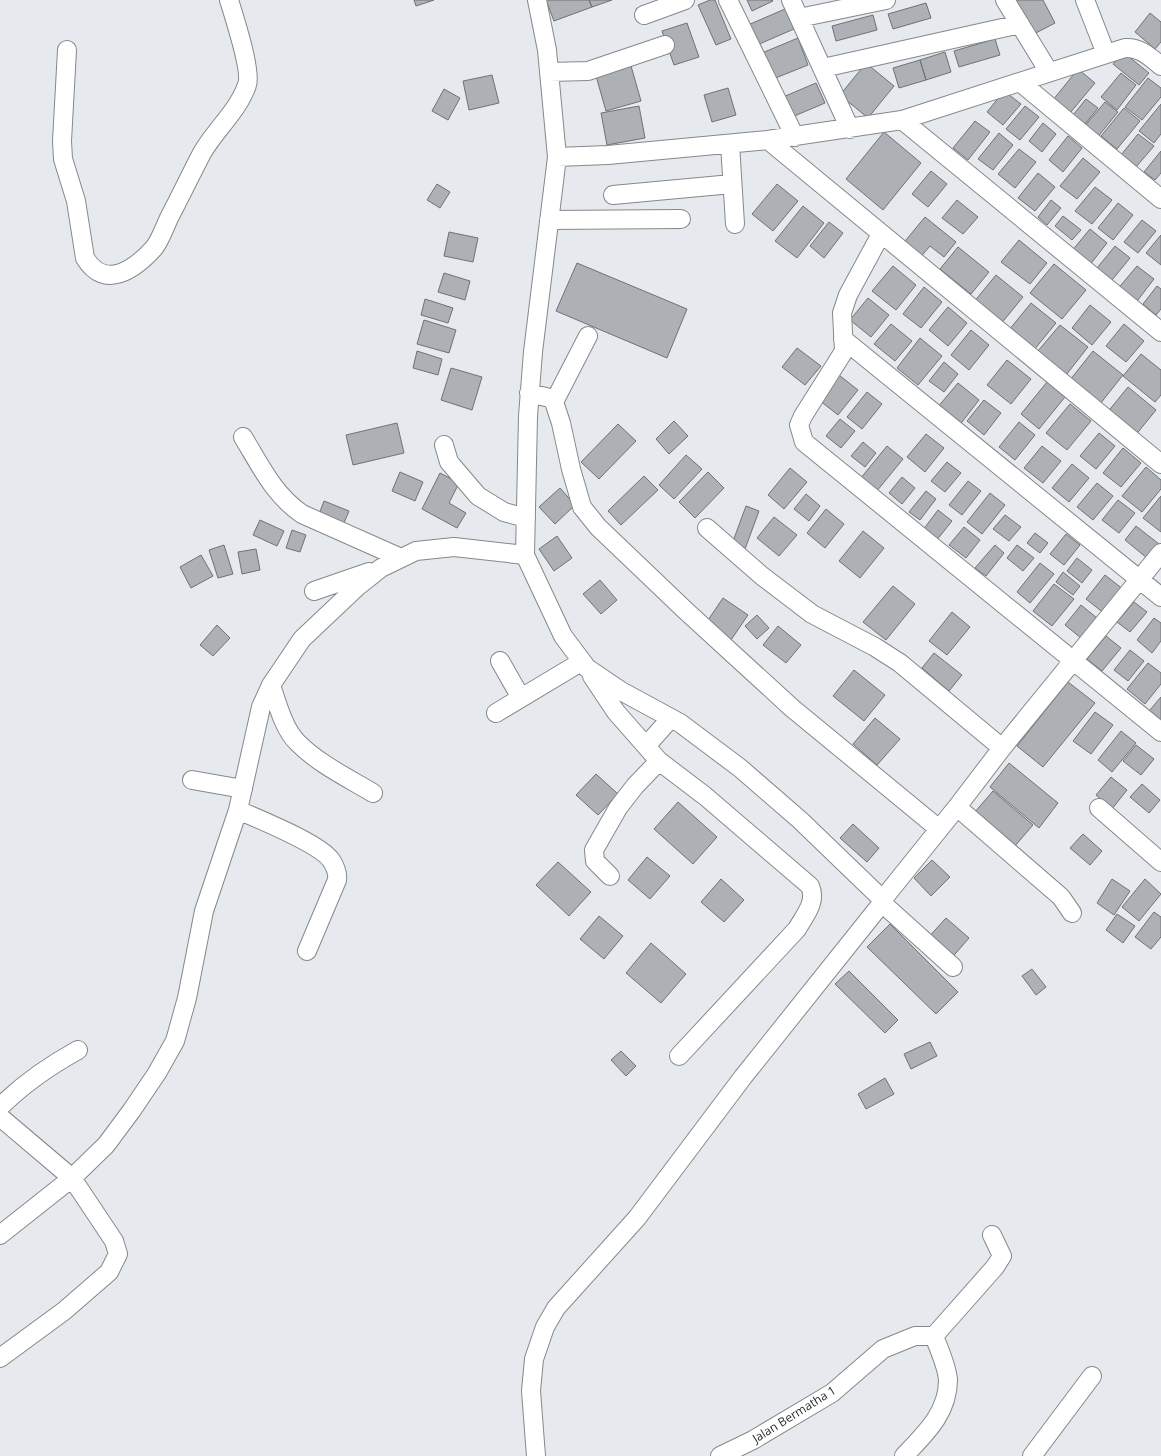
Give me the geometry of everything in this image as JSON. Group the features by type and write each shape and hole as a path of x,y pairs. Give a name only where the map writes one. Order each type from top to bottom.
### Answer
{"street":[{"path":"66,50 62,141 63,159 76,201 84,254 90,266 96,272 109,276 122,274 134,266 154,248 202,153 213,135 234,110 248,84 248,72 238,28 229,0"},
{"path":"537,0 547,50 557,157 529,393 525,555 563,636 616,712 659,761 705,796 763,844 810,886 814,894 811,904 797,929 678,1056"},
{"path":"644,15 685,0"},
{"path":"728,0 795,137"},
{"path":"791,0 850,129"},
{"path":"799,18 886,0"},
{"path":"1005,0 1049,72"},
{"path":"1085,0 1106,54"},
{"path":"823,68 1020,24"},
{"path":"548,72 588,71 665,45"},
{"path":"557,157 608,155 768,140 850,129 902,120 1125,48 1133,47 1149,56 1161,66"},
{"path":"1020,82 1161,199"},
{"path":"902,120 1161,332"},
{"path":"768,140 1161,464"},
{"path":"730,144 735,224"},
{"path":"613,195 732,184"},
{"path":"549,220 681,218"},
{"path":"881,234 848,295 842,313 844,351 803,416 799,425 804,442 1161,732"},
{"path":"554,402 588,336"},
{"path":"843,339 1161,596"},
{"path":"529,393 550,398 554,402 582,507 598,526 686,611 792,708 940,828"},
{"path":"243,437 276,491 289,505 302,514 401,558"},
{"path":"444,445 449,462 478,496 504,512 526,518"},
{"path":"707,528 762,576 812,614 875,647 900,663 1002,748"},
{"path":"314,591 381,568 416,551 454,547 525,555"},
{"path":"536,1456 531,1391 534,1359 545,1327 556,1308 637,1218 742,1077 957,808 1002,748 1161,553"},
{"path":"0,1235 72,1178 106,1145 157,1073 175,1041 187,998 204,911 238,810 261,707 271,685 302,639 357,587 381,568"},
{"path":"500,661 521,698"},
{"path":"496,713 584,665"},
{"path":"584,665 621,691 671,718 740,768 800,820 953,967"},
{"path":"271,685 281,716 297,743 329,766 373,793"},
{"path":"646,746 671,718"},
{"path":"610,876 595,861 594,850 618,808 634,786 659,761"},
{"path":"192,780 243,789"},
{"path":"957,808 1061,897 1072,913"},
{"path":"1099,808 1161,862"},
{"path":"238,810 290,834 322,851 330,859 338,873 337,880 307,951"},
{"path":"0,1107 17,1091 55,1062 78,1050"},
{"path":"0,1117 72,1178 114,1241 118,1254 109,1272 64,1311 0,1358"},
{"path":"904,1456 938,1418 945,1401 948,1380 934,1336 995,1267 1002,1256 992,1235"},
{"name":"Jalan Bermatha 1","path":"720,1456 753,1440 832,1392 883,1349 915,1336 934,1336"},
{"path":"1032,1456 1092,1376"}],"building":[{"path":"414,0 434,0 416,6"},
{"path":"546,0 589,0 592,7 554,21"},
{"path":"589,0 612,0 592,7"},
{"path":"710,0 715,0 731,39 716,45 698,5"},
{"path":"747,0 772,0 773,1 752,11"},
{"path":"1014,0 1043,0 1055,23 1032,35"},
{"path":"926,3 931,18 893,29 888,14"},
{"path":"785,9 794,29 757,45 748,25"},
{"path":"1150,13 1161,22 1161,42 1155,49 1135,32"},
{"path":"873,15 877,30 836,41 832,26"},
{"path":"687,23 699,57 674,65 662,31"},
{"path":"798,38 808,65 773,79 762,53"},
{"path":"995,39 1000,55 959,67 954,51"},
{"path":"945,52 951,72 926,80 920,60"},
{"path":"1123,52 1149,73 1139,85 1113,64"},
{"path":"920,60 926,80 899,88 893,68"},
{"path":"866,63 894,86 868,118 840,95"},
{"path":"631,66 641,101 606,111 596,76"},
{"path":"1078,69 1095,83 1070,113 1053,100"},
{"path":"1121,73 1136,85 1117,110 1101,97"},
{"path":"492,75 499,103 469,110 463,81"},
{"path":"1148,78 1161,88 1161,97 1142,120 1125,107"},
{"path":"816,83 825,103 792,117 783,97"},
{"path":"728,88 736,115 712,122 704,95"},
{"path":"444,89 460,98 448,120 432,111"},
{"path":"1004,91 1021,104 1003,125 987,112"},
{"path":"1086,99 1098,108 1085,124 1073,115"},
{"path":"1105,102 1118,112 1096,139 1083,128"},
{"path":"1161,104 1161,134 1154,143 1139,131"},
{"path":"639,106 645,138 607,145 601,113"},
{"path":"1025,106 1039,117 1020,140 1006,129"},
{"path":"1124,108 1140,121 1117,149 1101,136"},
{"path":"975,121 990,132 968,160 953,148"},
{"path":"1043,123 1056,134 1042,152 1029,141"},
{"path":"884,132 921,163 883,210 846,179"},
{"path":"999,133 1013,145 993,170 978,159"},
{"path":"1138,134 1154,146 1136,167 1121,155"},
{"path":"1068,136 1082,148 1063,172 1049,160"},
{"path":"1019,149 1036,162 1015,188 998,174"},
{"path":"1161,151 1161,173 1155,180 1144,172"},
{"path":"1083,158 1100,172 1077,199 1060,186"},
{"path":"931,171 947,184 928,207 912,194"},
{"path":"1038,173 1055,187 1035,211 1018,198"},
{"path":"437,184 450,192 440,208 427,200"},
{"path":"777,184 798,201 773,231 752,214"},
{"path":"1095,187 1112,200 1092,224 1075,211"},
{"path":"957,200 978,217 963,234 942,218"},
{"path":"1051,200 1061,208 1047,225 1038,217"},
{"path":"1118,203 1133,215 1113,240 1098,228"},
{"path":"803,206 824,223 797,258 775,241"},
{"path":"1063,216 1081,230 1072,240 1055,226"},
{"path":"925,217 956,242 944,257 930,246 918,260 901,246"},
{"path":"1142,220 1156,231 1138,253 1124,242"},
{"path":"829,222 843,233 824,258 810,246"},
{"path":"1090,229 1107,243 1089,266 1071,252"},
{"path":"449,232 478,238 473,262 444,256"},
{"path":"1161,235 1161,265 1146,253"},
{"path":"1019,240 1047,263 1030,284 1001,262"},
{"path":"1115,246 1130,258 1112,280 1097,268"},
{"path":"958,247 989,272 971,294 940,269"},
{"path":"577,263 687,309 667,358 556,311"},
{"path":"1054,264 1086,290 1062,319 1030,293"},
{"path":"893,266 916,285 896,310 872,291"},
{"path":"1137,266 1154,279 1134,305 1116,291"},
{"path":"444,273 470,281 465,300 438,292"},
{"path":"996,275 1023,297 1000,325 973,303"},
{"path":"1157,286 1161,289 1161,309 1156,315 1143,304"},
{"path":"924,287 942,302 921,328 903,314"},
{"path":"868,298 889,315 871,337 850,320"},
{"path":"425,299 453,308 448,323 421,315"},
{"path":"1031,303 1056,323 1034,350 1009,330"},
{"path":"1090,305 1111,322 1092,345 1072,328"},
{"path":"948,307 967,323 948,346 929,330"},
{"path":"424,320 456,330 449,353 417,344"},
{"path":"891,324 912,341 895,361 874,344"},
{"path":"1124,324 1144,341 1126,362 1106,346"},
{"path":"1060,325 1088,347 1066,375 1037,352"},
{"path":"971,330 989,345 969,370 951,355"},
{"path":"920,338 942,356 918,385 897,368"},
{"path":"797,348 821,366 805,385 782,367"},
{"path":"417,351 442,359 438,375 413,368"},
{"path":"1093,351 1123,375 1100,404 1070,380"},
{"path":"1141,354 1161,370 1161,395 1155,402 1123,376"},
{"path":"1007,360 1031,379 1011,404 987,385"},
{"path":"944,362 958,374 944,392 929,381"},
{"path":"451,368 482,377 472,410 441,400"},
{"path":"839,375 858,390 838,415 819,400"},
{"path":"1047,382 1065,397 1039,429 1021,414"},
{"path":"958,383 979,400 959,426 937,408"},
{"path":"1128,387 1156,410 1134,437 1106,414"},
{"path":"867,392 882,404 862,429 847,417"},
{"path":"984,400 1001,413 984,435 967,421"},
{"path":"1070,404 1091,421 1067,450 1046,433"},
{"path":"840,419 855,431 841,448 826,436"},
{"path":"674,421 688,436 669,454 656,439"},
{"path":"1019,422 1035,435 1015,460 999,447"},
{"path":"397,423 404,453 353,465 346,435"},
{"path":"618,424 636,441 599,479 581,462"},
{"path":"1099,433 1115,446 1096,469 1080,456"},
{"path":"926,434 944,448 925,472 907,457"},
{"path":"863,442 876,453 865,467 851,456"},
{"path":"887,446 903,459 876,492 860,479"},
{"path":"1042,446 1061,461 1043,483 1024,468"},
{"path":"1123,448 1141,463 1121,487 1103,473"},
{"path":"686,455 702,469 674,499 659,485"},
{"path":"947,462 961,473 945,492 931,481"},
{"path":"1072,464 1089,478 1069,502 1052,488"},
{"path":"1146,467 1161,480 1161,489 1142,512 1122,496"},
{"path":"790,468 807,482 784,509 768,495"},
{"path":"400,472 423,482 415,501 392,491"},
{"path":"708,472 724,488 695,518 679,502"},
{"path":"440,473 459,483 449,503 466,513 457,528 422,509"},
{"path":"644,476 658,490 621,525 608,511"},
{"path":"902,477 915,488 902,504 889,493"},
{"path":"968,481 981,491 962,515 949,505"},
{"path":"1097,483 1113,496 1093,520 1077,507"},
{"path":"560,488 575,505 555,524 539,507"},
{"path":"926,491 936,499 920,520 909,512"},
{"path":"990,493 1005,505 982,534 967,522"},
{"path":"806,494 820,506 809,521 794,509"},
{"path":"1161,496 1161,532 1143,518"},
{"path":"1118,500 1135,513 1119,533 1102,520"},
{"path":"324,501 349,511 344,523 319,514"},
{"path":"746,506 759,511 745,549 732,544"},
{"path":"826,509 844,524 825,548 807,533"},
{"path":"938,510 952,521 936,541 923,530"},
{"path":"1005,515 1021,527 1009,541 993,529"},
{"path":"774,517 797,535 779,556 757,538"},
{"path":"260,520 284,531 277,546 253,535"},
{"path":"1136,526 1159,544 1147,558 1125,540"},
{"path":"964,527 980,540 966,558 949,545"},
{"path":"292,530 306,535 300,552 286,548"},
{"path":"863,531 884,548 860,578 839,561"},
{"path":"1035,533 1048,543 1040,553 1027,543"},
{"path":"1066,534 1080,545 1064,565 1050,554"},
{"path":"557,536 572,558 554,571 539,549"},
{"path":"224,545 233,574 218,578 209,550"},
{"path":"995,545 1004,553 986,576 975,568"},
{"path":"1017,545 1034,558 1023,571 1007,558"},
{"path":"256,549 260,570 242,574 238,552"},
{"path":"201,555 213,576 191,588 180,567"},
{"path":"1077,558 1092,570 1082,583 1067,571"},
{"path":"1040,563 1054,574 1030,603 1017,592"},
{"path":"1063,572 1080,586 1073,595 1056,582"},
{"path":"1105,575 1124,590 1105,614 1086,599"},
{"path":"600,580 617,600 601,614 583,594"},
{"path":"1054,584 1074,599 1052,626 1033,611"},
{"path":"893,586 915,604 886,640 863,622"},
{"path":"723,598 748,615 731,640 706,623"},
{"path":"1134,602 1147,612 1130,632 1117,622"},
{"path":"1081,605 1097,618 1081,638 1065,625"},
{"path":"952,612 970,627 947,655 929,641"},
{"path":"757,615 769,628 757,639 745,626"},
{"path":"1154,618 1161,623 1161,641 1152,653 1137,640"},
{"path":"217,625 230,638 213,656 200,645"},
{"path":"778,626 801,645 786,663 763,645"},
{"path":"1106,636 1121,648 1102,671 1087,659"},
{"path":"1130,650 1144,661 1128,681 1114,670"},
{"path":"934,653 962,675 949,691 922,668"},
{"path":"1148,663 1161,673 1161,684 1145,704 1127,689"},
{"path":"854,670 885,695 864,721 833,696"},
{"path":"1068,682 1095,703 1043,767 1017,746"},
{"path":"1161,697 1161,721 1149,711"},
{"path":"1095,712 1113,725 1091,754 1073,741"},
{"path":"875,718 900,739 877,765 853,744"},
{"path":"1121,731 1136,743 1112,772 1098,760"},
{"path":"1136,745 1154,759 1141,775 1123,761"},
{"path":"1009,763 1058,803 1039,828 990,787"},
{"path":"596,774 618,794 598,815 576,795"},
{"path":"1111,777 1127,790 1112,809 1096,795"},
{"path":"1142,784 1160,800 1149,813 1130,797"},
{"path":"993,791 1033,825 1014,847 974,813"},
{"path":"678,802 717,837 693,864 654,829"},
{"path":"853,824 879,848 867,862 840,838"},
{"path":"1083,834 1102,851 1090,865 1070,848"},
{"path":"647,857 670,876 650,899 628,880"},
{"path":"932,860 950,877 931,896 914,878"},
{"path":"558,862 591,892 569,916 536,885"},
{"path":"721,879 744,900 724,922 701,902"},
{"path":"1112,879 1130,891 1114,915 1097,903"},
{"path":"1145,879 1161,894 1139,921 1122,907"},
{"path":"1154,912 1161,917 1161,937 1151,949 1135,937"},
{"path":"1117,914 1135,926 1123,943 1106,930"},
{"path":"599,916 623,936 604,959 580,939"},
{"path":"946,918 969,938 949,961 926,940"},
{"path":"890,924 958,992 936,1014 867,947"},
{"path":"651,943 686,974 661,1003 626,973"},
{"path":"1032,969 1046,987 1036,995 1022,976"},
{"path":"849,971 898,1020 885,1033 835,984"},
{"path":"930,1042 937,1056 911,1069 904,1054"},
{"path":"621,1051 636,1066 626,1076 611,1060"},
{"path":"885,1078 894,1094 866,1109 858,1094"}]}
